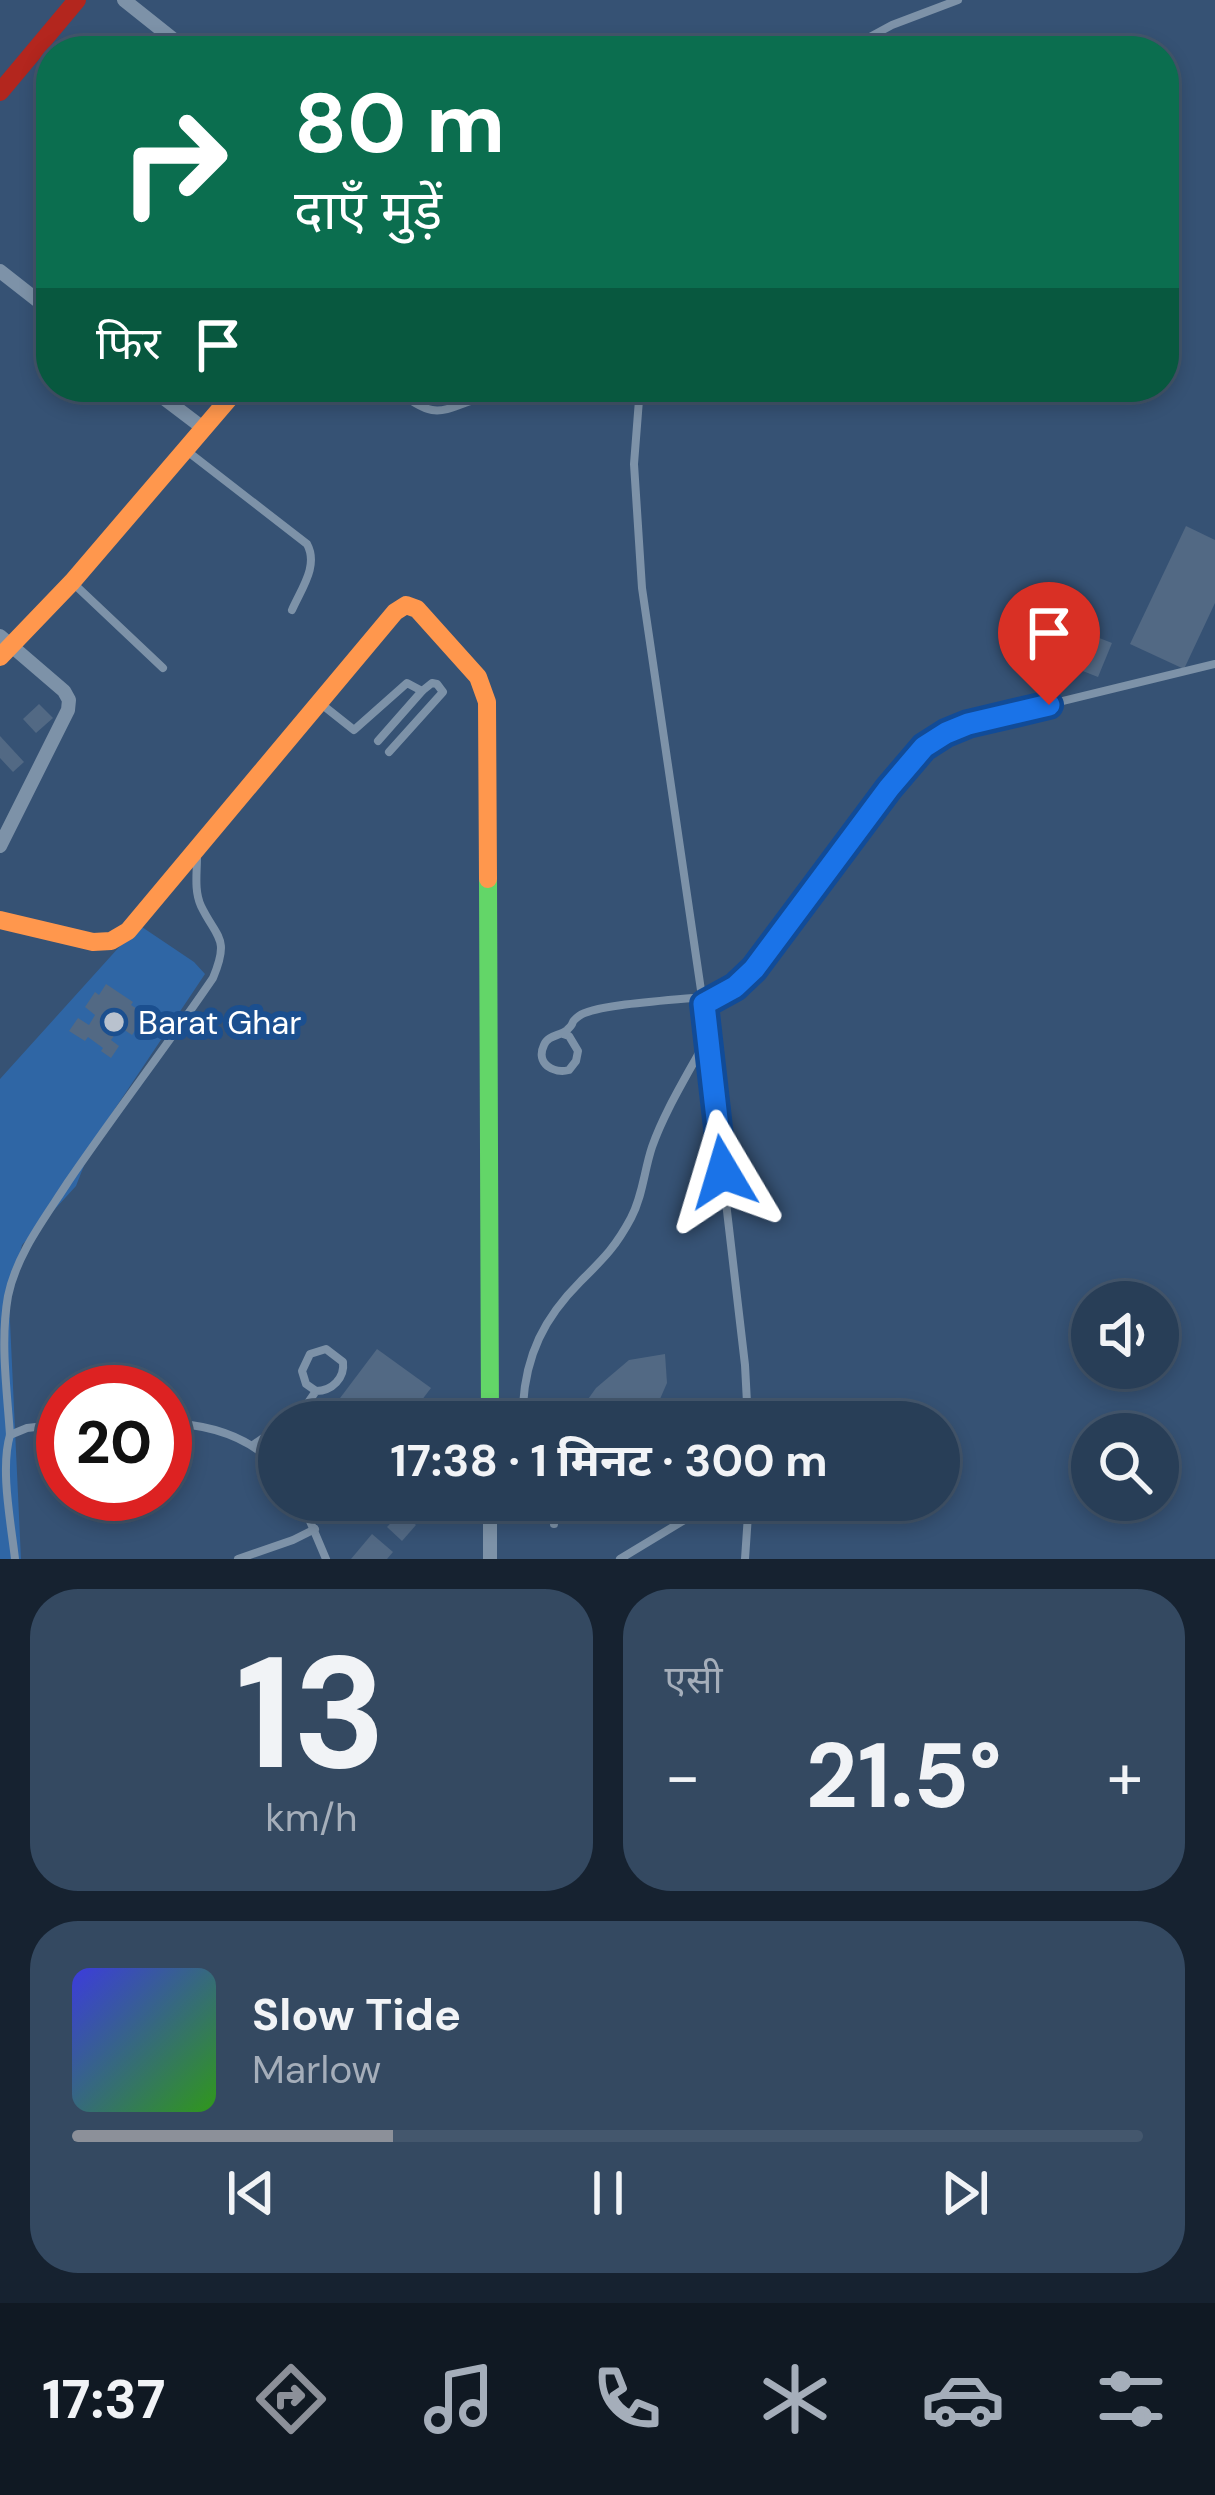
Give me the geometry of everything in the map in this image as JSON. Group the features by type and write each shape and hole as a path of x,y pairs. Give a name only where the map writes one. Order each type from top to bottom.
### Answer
{"street":[{"path":"47,36 77,0"},
{"path":"124,0 169,36"},
{"path":"0,92 36,49"},
{"path":"0,271 36,299"},
{"path":"168,402 202,428"},
{"path":"0,846 69,700 64,691 4,646 72,582 225,402"},
{"path":"0,920 94,942 111,941 128,931 394,612 406,604 417,609 478,677 487,702 490,1401"},
{"path":"490,1521 490,1559"}],"lane":[{"path":"872,36 958,0"},
{"path":"415,402 429,411 465,402"},
{"path":"639,402 634,464 642,588 703,1001 747,1401"},
{"path":"185,450 307,544 312,564 292,610"},
{"path":"72,582 163,668"},
{"path":"563,1034 578,1051 569,1070 556,1072 542,1060 543,1045 590,1010 703,1001 744,980 907,765 936,739 968,724 1215,664"},
{"path":"319,702 354,730 407,682 422,691"},
{"path":"378,741 422,691 434,682 443,690 389,752"},
{"path":"15,1559 6,1465 9,1292 37,1230 203,993 219,963 219,936 198,897 198,846"},
{"path":"523,1401 524,1375 532,1351 561,1304 606,1258 622,1234 640,1199 658,1132 707,1038"},
{"path":"309,1401 316,1391 329,1389 344,1369 343,1362 326,1348 310,1354 302,1371 306,1384 316,1391"},
{"path":"10,1435 36,1427"},
{"path":"192,1427 226,1432 258,1448"},
{"path":"253,1445 258,1442"},
{"path":"311,1521 326,1559"},
{"path":"620,1559 683,1521"},
{"path":"746,1559 748,1521"},
{"path":"238,1559 315,1529"}],"shaded area":[{"path":"139,925 205,974 94,1140 76,1186 22,1245 9,1300 21,1559 0,1559 0,1079"}],"building":[{"path":"1186,526 1215,540 1215,603 1184,669 1130,644"},
{"path":"1036,617 1051,623 1043,643 1028,637"},
{"path":"1084,632 1112,643 1098,677 1070,666"},
{"path":"39,704 53,718 36,733 23,719"},
{"path":"0,736 24,762 13,772 0,758"},
{"name":"Barat Ghar","path":"106,984 142,1012 132,1035 120,1027 111,1040 119,1046 111,1058 88,1037 85,1041 69,1031 78,1018 89,1025 95,1015 85,1007"},
{"path":"377,1349 431,1388 421,1401 338,1401"},
{"path":"665,1354 667,1383 659,1401 587,1401 596,1388 629,1360"},
{"path":"393,1521 416,1525 402,1541 387,1527"},
{"path":"372,1534 393,1552 387,1559 351,1559"}],"traffic: fast":[{"path":"488,879 490,1401"}],"traffic: slow":[{"path":"0,657 72,582 226,402"},
{"path":"0,920 93,942 111,941 128,931 395,612 406,605 417,609 478,677 487,702 488,879"}],"traffic: jam":[{"path":"47,36 77,0"},
{"path":"0,92 36,49"}],"place":[{"name":"Barat Ghar","path":"114,1022"}],"route":[{"path":"723,1172 704,1004 735,987 754,969 924,747 968,724 1049,705"}]}
